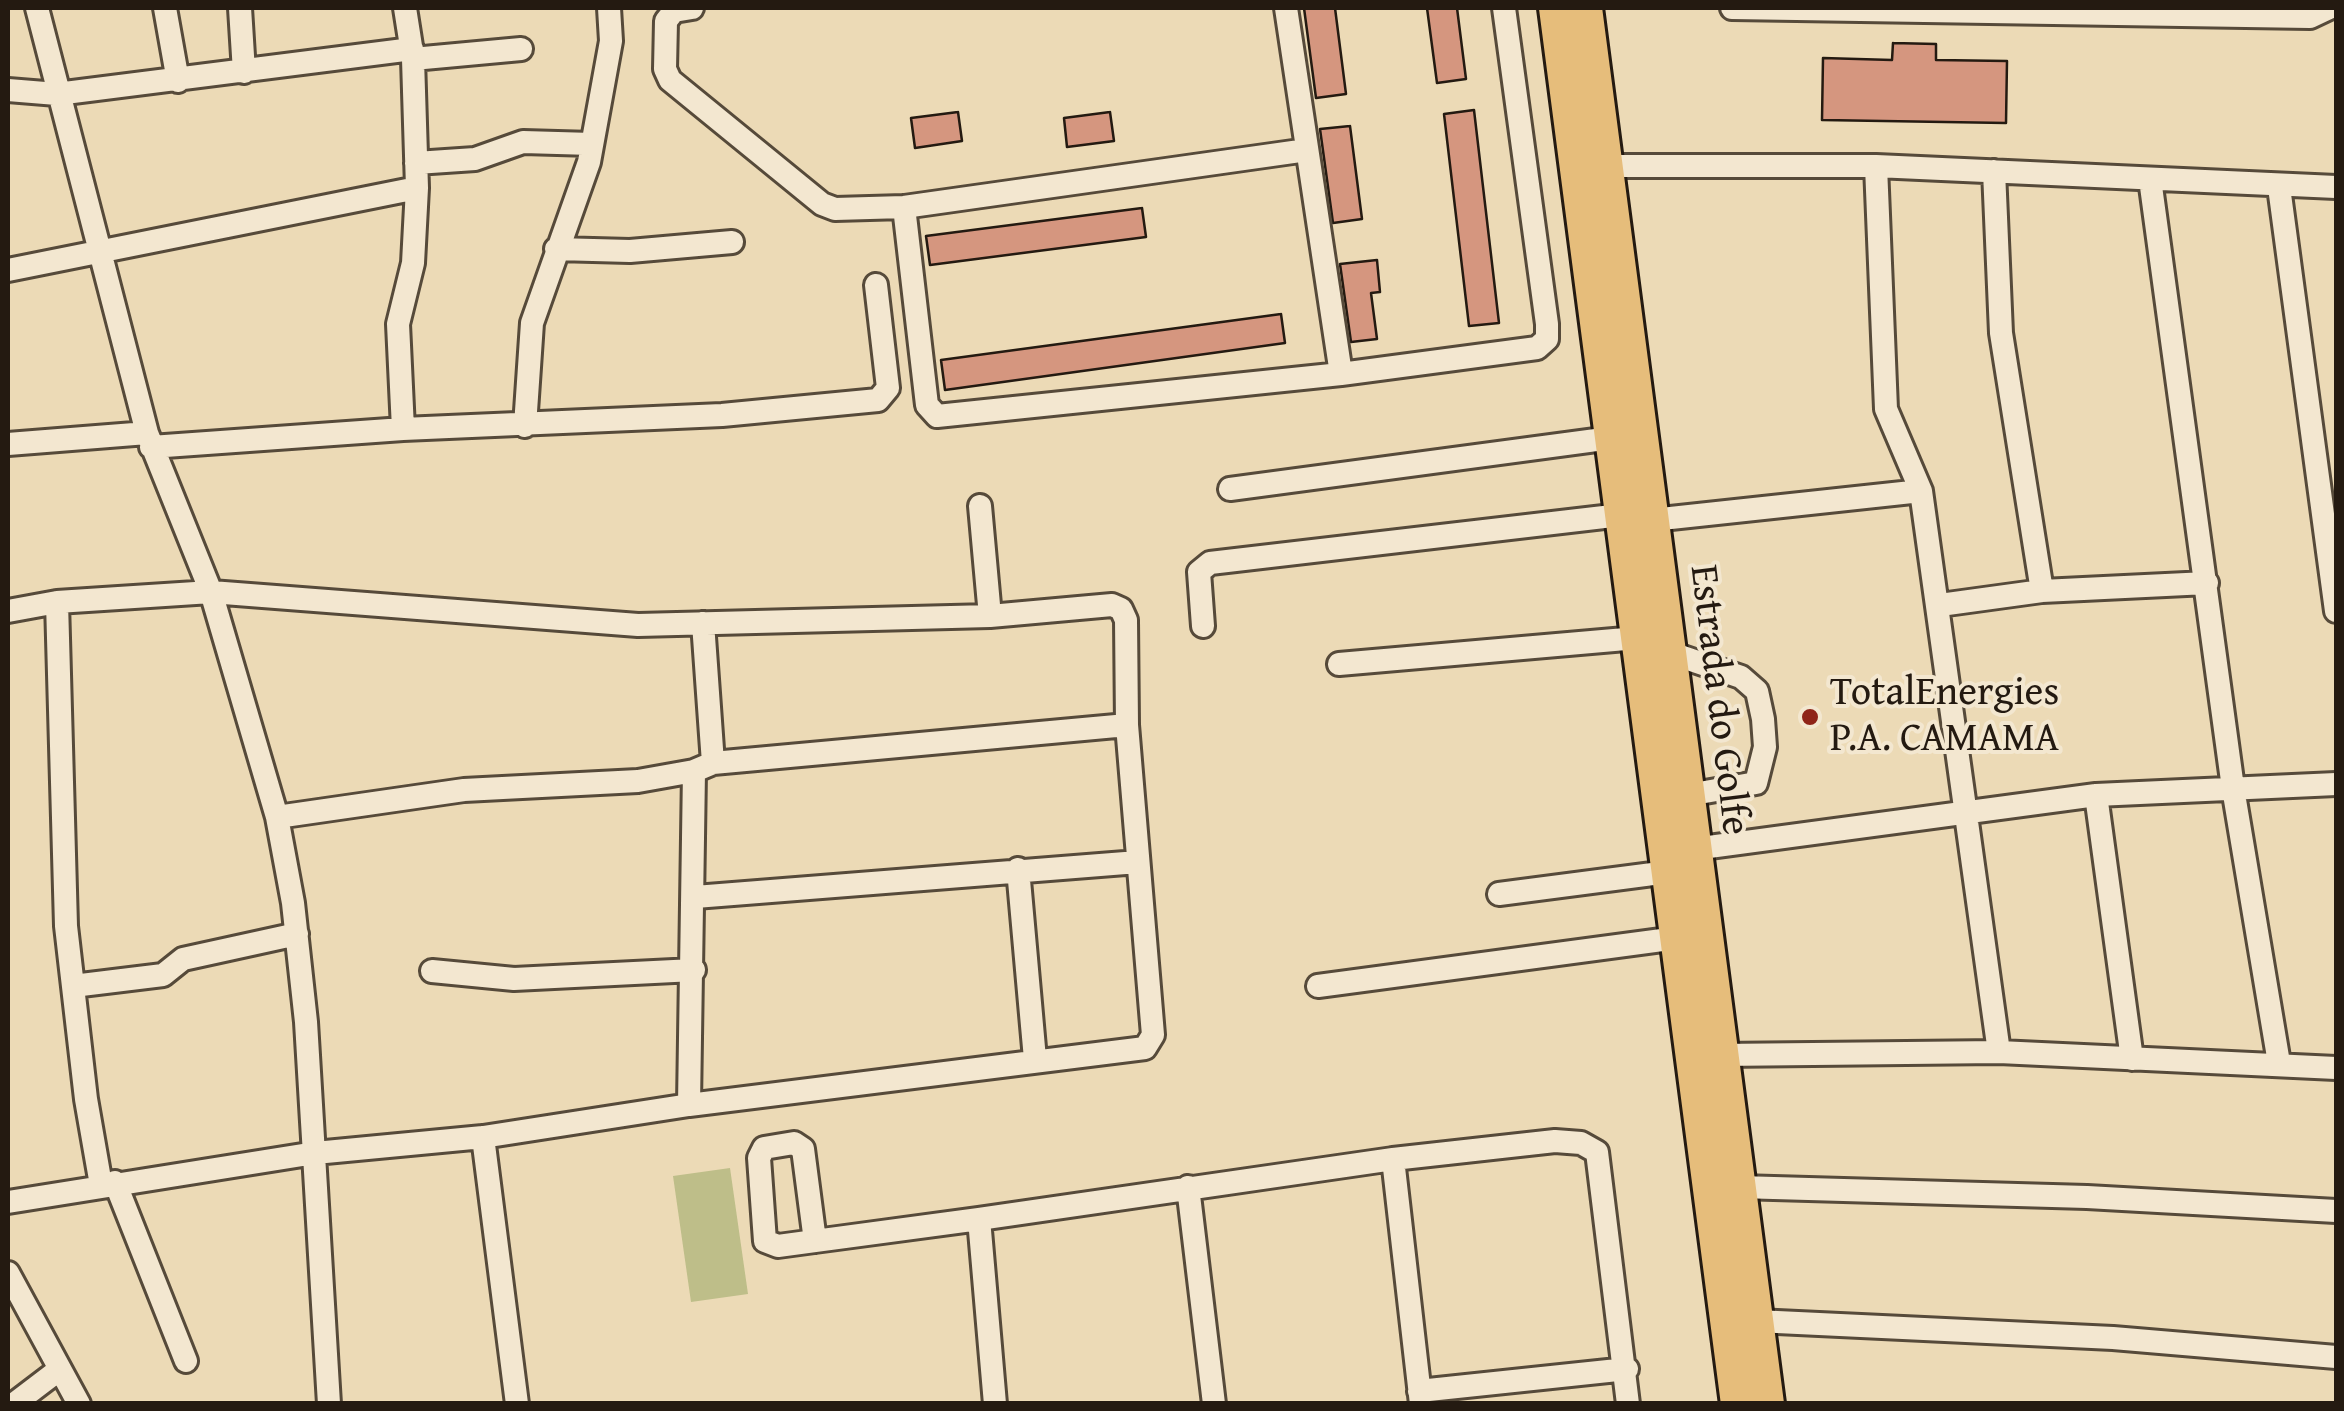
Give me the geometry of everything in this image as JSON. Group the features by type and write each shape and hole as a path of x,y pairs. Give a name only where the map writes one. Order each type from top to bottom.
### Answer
{"highway":[{"name":"Estrada do Golfe","path":"1554,8 1611,438 1637,518 1671,653 1768,1404"},
{"name":"Estrada do Golfe","path":"1586,8 1605,166 1637,518 1637,638 1738,1404"}],"street":[{"path":"37,8 149,440 211,592 277,817 297,934 315,1153 328,1404"},
{"path":"165,8 178,80"},
{"path":"240,8 244,72"},
{"path":"403,429 398,324 413,263 417,188 412,54 405,8"},
{"path":"525,426 532,322 592,144 611,41 609,8"},
{"path":"692,8 674,12 666,21 664,69 670,80 822,204 835,209 904,207 1308,150"},
{"path":"1286,8 1341,374"},
{"path":"904,207 927,405 938,416 1341,374 1538,348 1548,339 1504,8"},
{"path":"1732,8 2310,18 2328,8"},
{"path":"8,90 57,94 412,54 522,49"},
{"path":"416,163 476,158 523,142 592,144"},
{"path":"1605,166 1876,166 2336,187"},
{"path":"1876,166 1886,409 1922,491 2000,1052"},
{"path":"1994,171 2001,333 2042,591"},
{"path":"2150,179 2234,788 2278,1064"},
{"path":"2280,187 2336,611"},
{"path":"8,270 417,188"},
{"path":"556,250 630,251 732,242"},
{"path":"8,444 525,426 722,416 878,400 888,388 876,285"},
{"path":"1230,488 1611,438"},
{"path":"1203,626 1199,572 1210,563 1922,491"},
{"path":"980,506 990,616"},
{"path":"1940,605 2042,591 2207,583"},
{"path":"8,611 57,602 211,592 638,626 990,616 1112,605 1122,609 1126,620 1127,725 1151,1042 1145,1048 689,1105 483,1137 315,1153 108,1183 8,1202"},
{"path":"57,602 61,809 73,986 108,1183 186,1361"},
{"path":"689,1105 695,897 704,767 703,623"},
{"path":"1339,664 1637,638"},
{"path":"1671,653 1741,677 1757,691 1763,718 1766,747 1756,783 1688,794"},
{"path":"277,817 464,790 623,782 704,767 1127,725"},
{"path":"1694,848 2096,795 2336,784"},
{"path":"2096,795 2132,1060"},
{"path":"695,897 1018,868 1138,862"},
{"path":"1018,868 1035,1059"},
{"path":"1499,894 1668,872"},
{"path":"73,986 163,975 183,959 297,934"},
{"path":"1318,986 1677,938"},
{"path":"432,970 554,978 694,970"},
{"path":"1720,1055 2000,1052 2336,1068"},
{"path":"483,1137 517,1404"},
{"path":"815,1241 1394,1159 1556,1141 1581,1143 1597,1152 1627,1369 1628,1404"},
{"path":"1394,1159 1420,1397 1627,1369"},
{"path":"1739,1187 2050,1196 2336,1211"},
{"path":"1188,1188 1214,1404"},
{"path":"979,1219 995,1404"},
{"path":"8,1273 79,1404"},
{"path":"1756,1321 2113,1338 2336,1357"},
{"path":"14,1404 60,1370"}],"green space":[{"path":"730,1168 748,1294 691,1302 673,1176"}],"building":[{"path":"1304,8 1335,8 1346,94 1316,98"},
{"path":"1427,8 1457,8 1466,79 1437,83"},
{"path":"1893,43 1936,44 1936,60 2007,61 2006,123 1822,120 1823,58 1892,60"},
{"path":"1474,110 1499,323 1469,326 1444,114"},
{"path":"958,112 962,141 915,148 911,118"},
{"path":"1110,112 1114,141 1067,147 1064,118"},
{"path":"1350,126 1362,219 1333,223 1320,129"},
{"path":"1142,208 1146,237 930,265 926,236"},
{"path":"1377,260 1380,292 1371,293 1377,339 1351,342 1340,264"},
{"path":"1281,314 1285,343 945,390 941,360"}],"place":[{"name":"TotalEnergies P.A. CAMAMA","path":"1810,717"}]}
